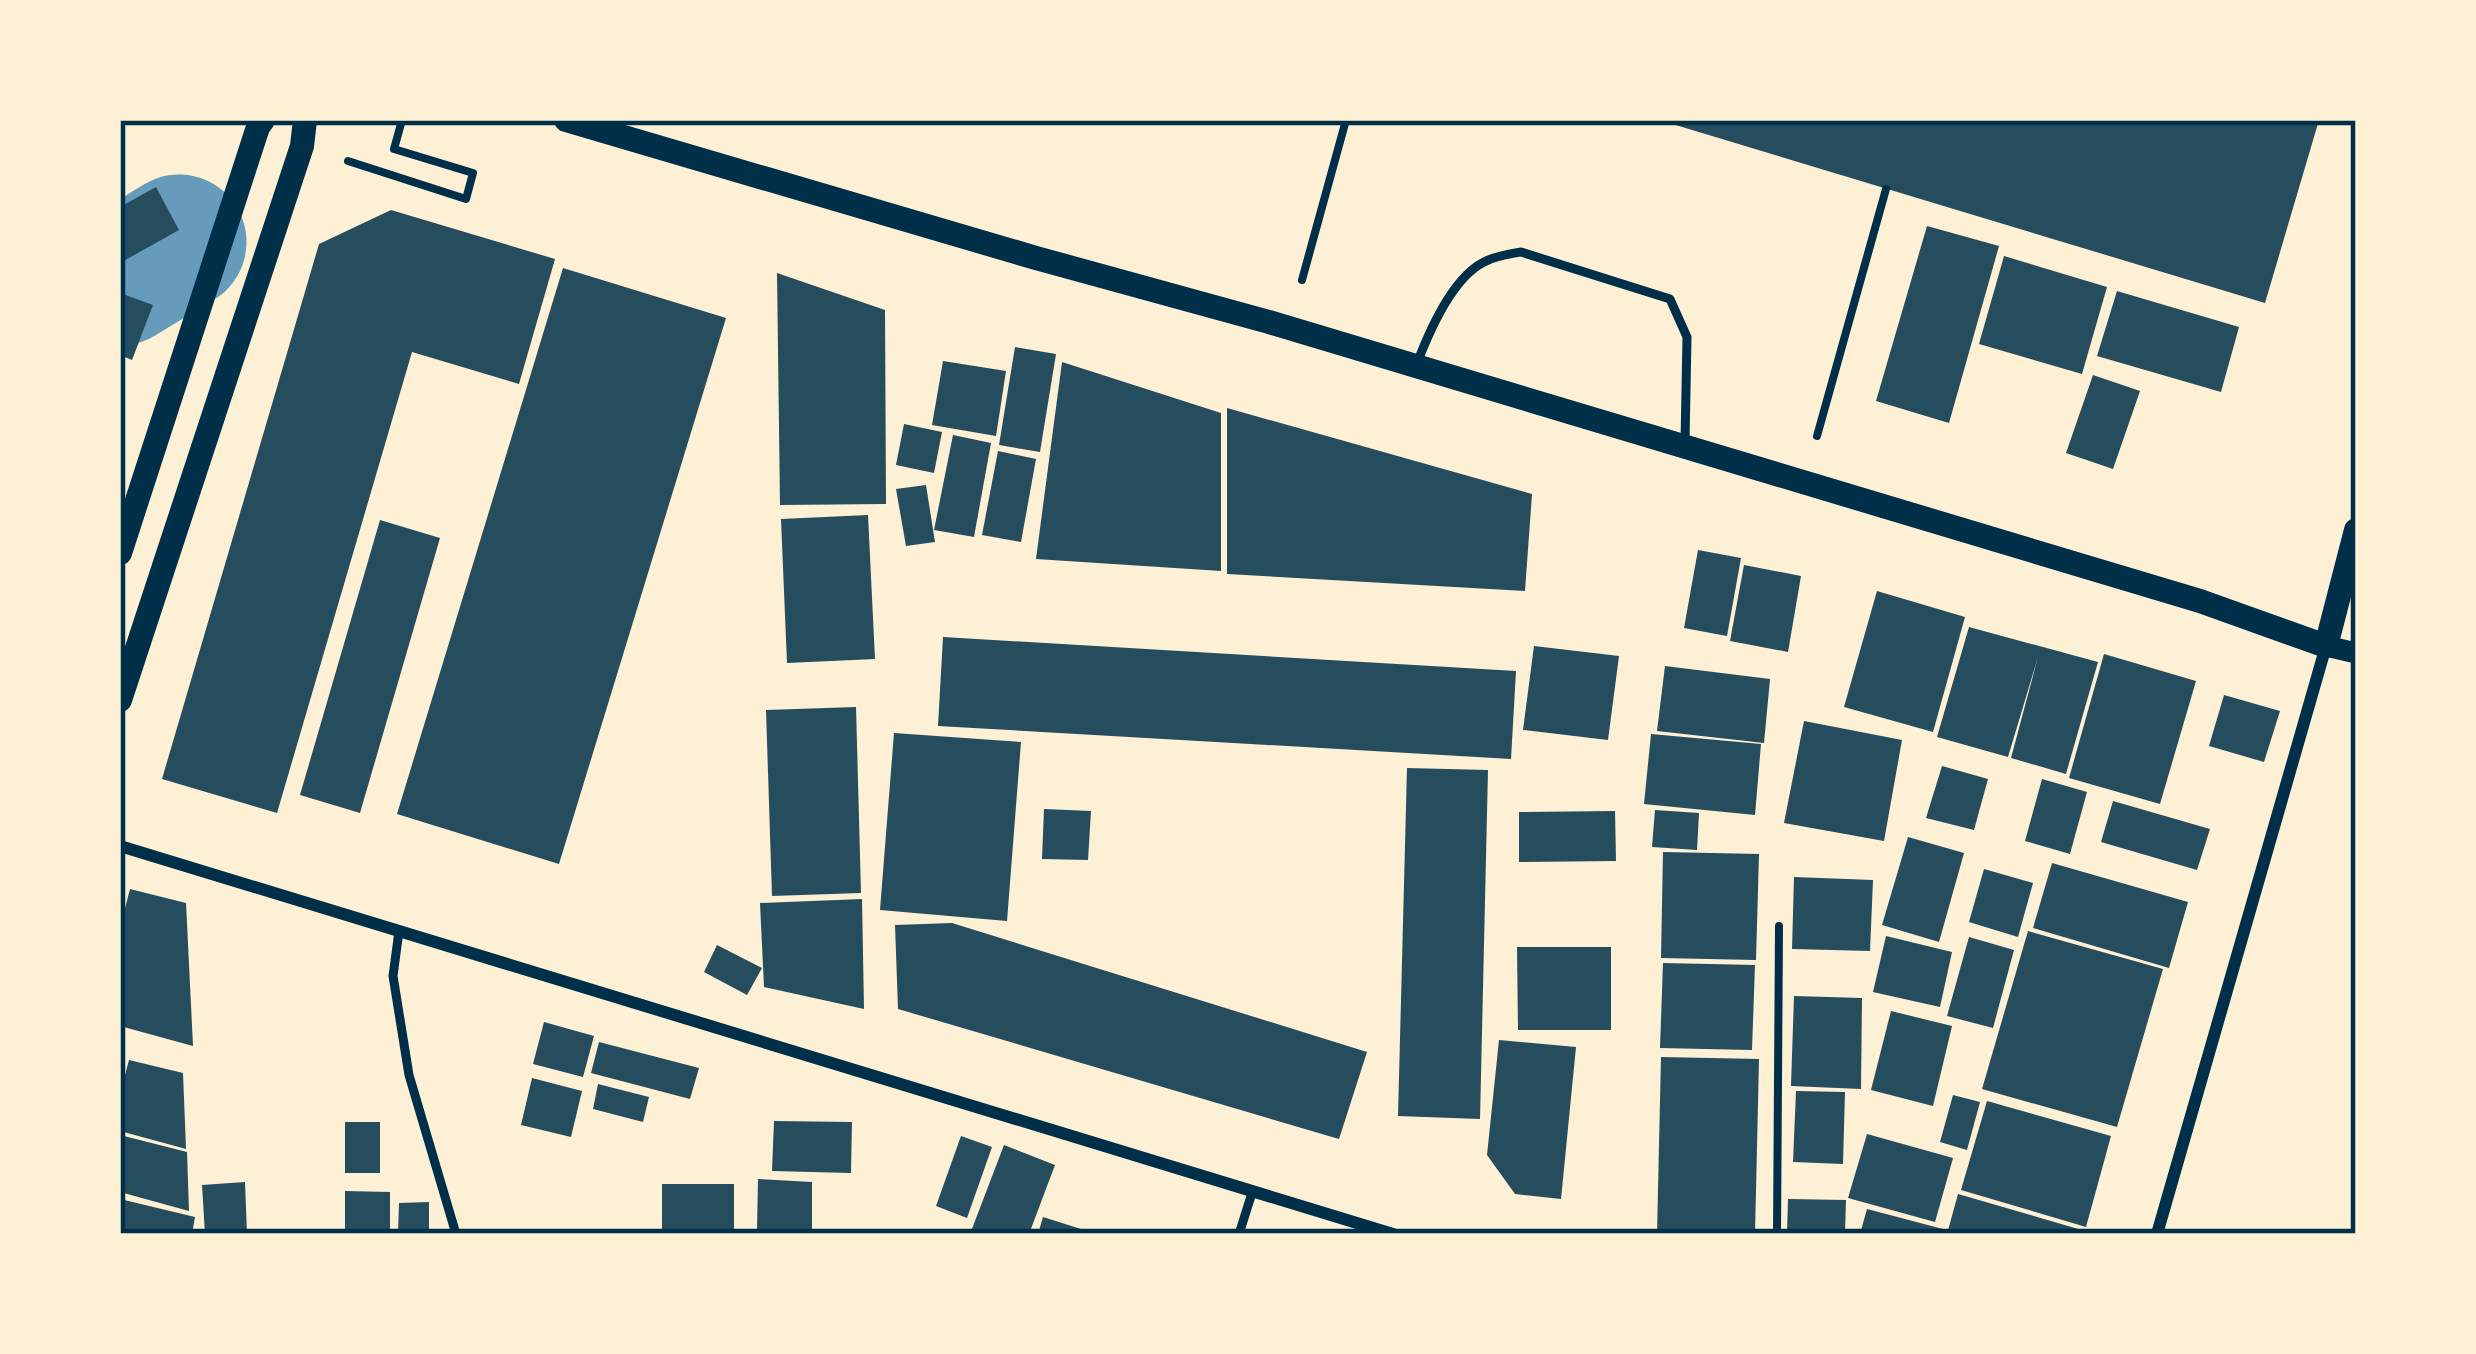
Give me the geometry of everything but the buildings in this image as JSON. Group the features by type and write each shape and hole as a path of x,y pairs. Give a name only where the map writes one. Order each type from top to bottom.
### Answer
{"main road":[{"path":"120,553 263,120"},
{"path":"120,700 302,146 304,120"},
{"path":"566,120 1685,446 2200,601 2326,646 2356,530"}],"street":[{"path":"2157,1234 2326,646 2356,652"},
{"path":"120,846 1394,1234"}],"lane":[{"path":"1416,366 1434,319 1472,270 1521,251 1670,299 1687,337 1685,446"},
{"path":"398,931 393,976 409,1075 456,1234"},
{"path":"1239,1234 1252,1193"}],"path":[{"path":"383,173 466,199 473,172 394,148 402,120"},
{"path":"1288,328 1346,120"},
{"path":"1805,482 1886,189"},
{"path":"1777,1234 1779,926"}],"waterway":[{"path":"120,278 179,242"}]}
